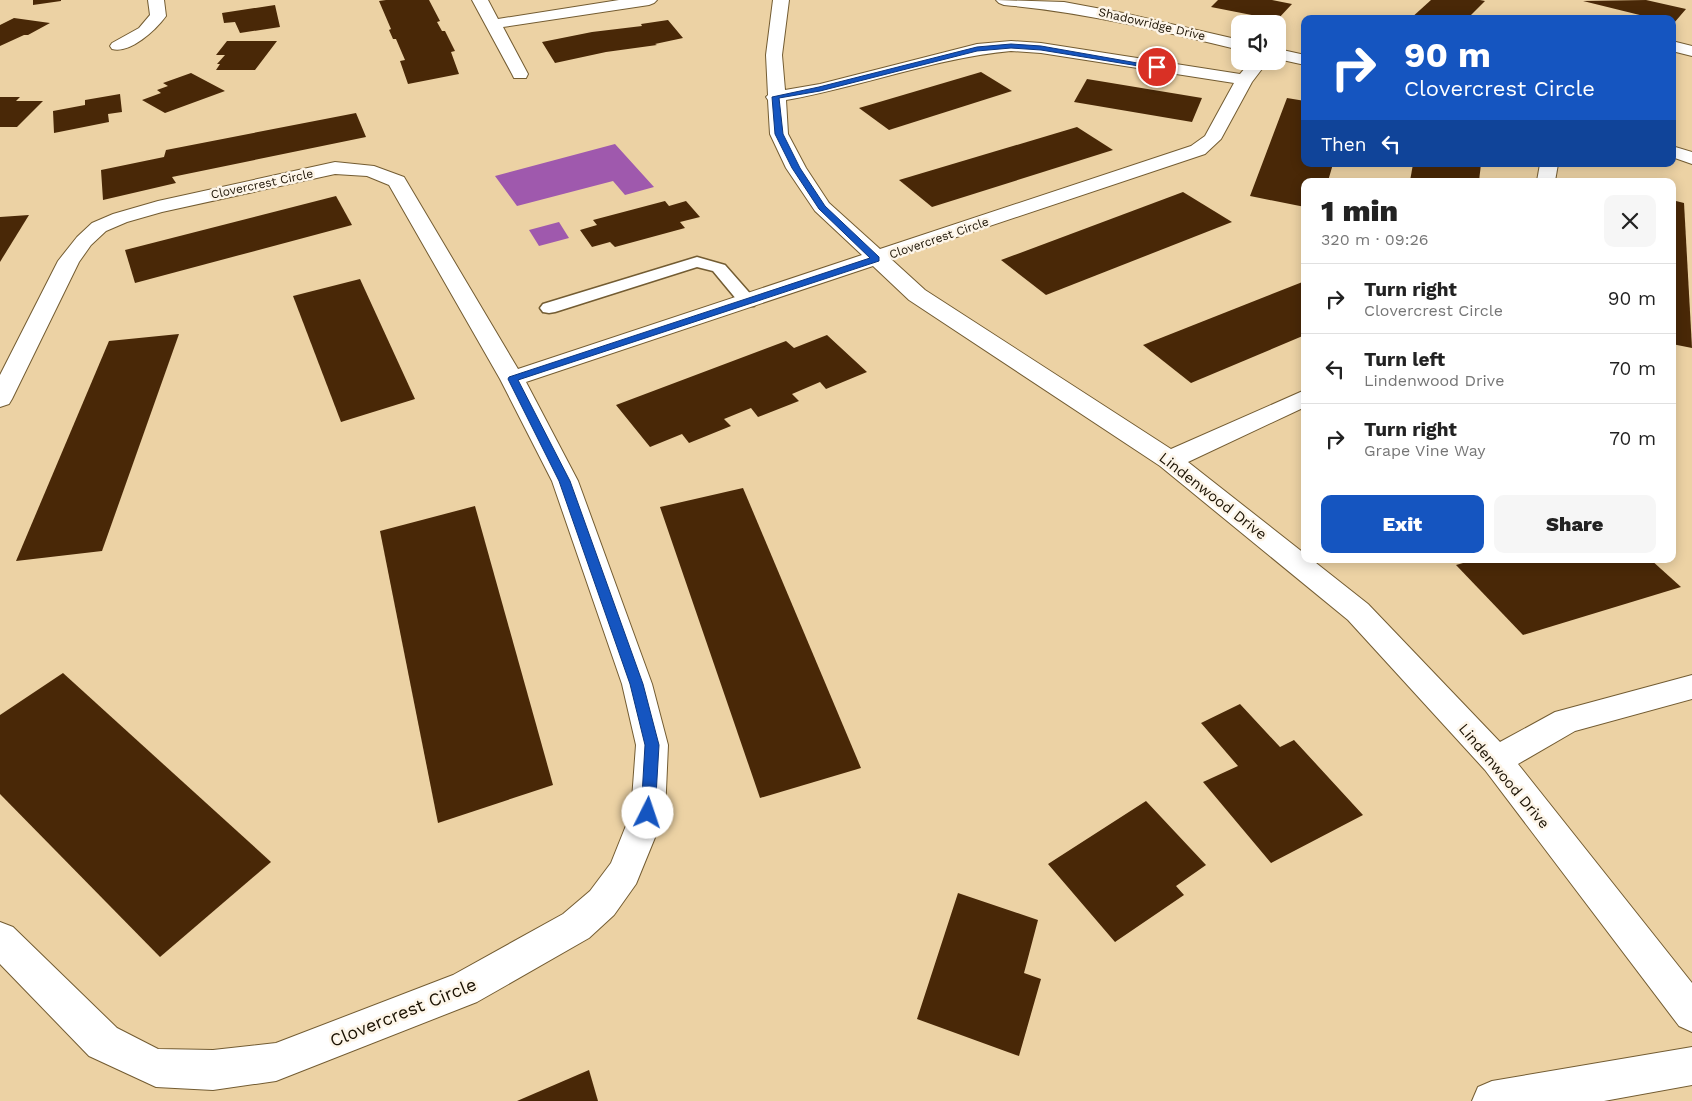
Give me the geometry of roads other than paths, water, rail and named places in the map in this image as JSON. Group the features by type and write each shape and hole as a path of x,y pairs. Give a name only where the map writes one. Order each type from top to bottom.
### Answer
{"street":[{"path":"118,46 144,31 158,16 156,0"},
{"path":"480,0 520,74"},
{"path":"494,24 649,0"},
{"name":"Lindenwood Drive","path":"781,0 774,55 779,134 796,168 822,207 917,295 1169,460 1358,612 1496,760 1692,1013"},
{"name":"Shadowridge Drive","path":"1004,0 1075,8 1133,19 1231,43"},
{"path":"776,97 820,89 977,49 1011,46 1041,48 1244,80"},
{"path":"1676,47 1692,51"},
{"path":"1286,56 1301,59"},
{"name":"Clovercrest Circle","path":"512,379 748,302 1198,150 1212,139 1244,80 1252,70"},
{"path":"1676,152 1692,158"},
{"name":"Clovercrest Circle","path":"0,399 69,261 99,227 120,218 158,207 335,168 355,168 382,172 397,181 512,379 564,481 637,684 652,745 648,813 624,872 602,904 576,926 464,989 276,1062 213,1070 156,1068 103,1042 0,939"},
{"path":"1169,460 1301,400"},
{"path":"1496,760 1566,721 1692,687"},
{"path":"1492,1101 1692,1066"}],"lane":[{"path":"549,308 697,262 719,268 748,302"}]}
